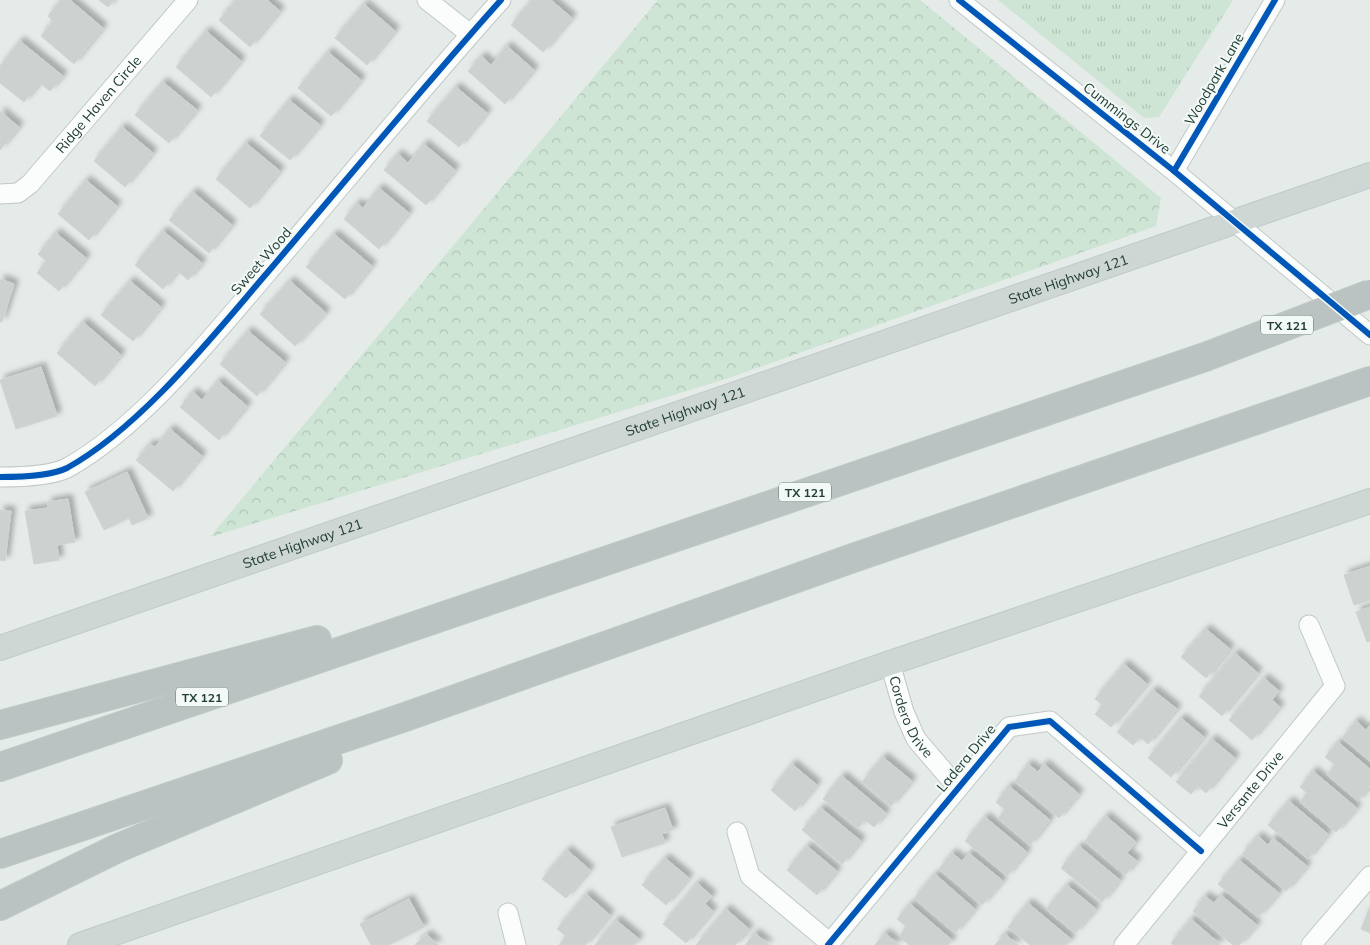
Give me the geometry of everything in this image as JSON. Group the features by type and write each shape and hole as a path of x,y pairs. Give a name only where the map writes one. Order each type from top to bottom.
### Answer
{"highway":[{"name":"TX 121","path":"0,767 405,627 1205,356 1370,294"},
{"path":"0,854 405,717 853,558 1370,381"},
{"path":"0,725 334,635 405,627"},
{"path":"0,906 118,848 343,754 405,717"}],"main road":[{"name":"State Highway 121","path":"0,648 1370,175"},
{"path":"80,945 890,663 1370,501"}],"street":[{"name":"Ridge Haven Circle","path":"0,194 18,193 30,184 188,0"},
{"path":"427,0 470,34"},
{"name":"Sweet Wood","path":"0,477 21,477 65,469 109,440 156,398 250,293 501,0"},
{"name":"Cummings Drive","path":"959,0 1238,222 1370,335"},
{"name":"Woodpark Lane","path":"1174,170 1275,0"},
{"name":"Versante Drive","path":"1124,945 1335,686 1309,625"},
{"name":"Cordero Drive","path":"890,663 904,712 916,739 958,788"},
{"name":"Ladera Drive","path":"829,944 1009,727 1050,721 1200,850"},
{"path":"737,832 750,876 829,944"},
{"path":"1311,945 1370,876"},
{"path":"508,913 516,945"}],"green space":[{"path":"658,0 920,0 1161,198 1156,226 729,378 210,537"},
{"path":"998,0 1233,0 1159,117 1144,118"}],"building":[{"path":"61,0 70,0 103,28 74,64 41,36 53,21 48,16"},
{"path":"99,0 114,0 108,7"},
{"path":"236,0 267,0 280,11 250,47 219,20"},
{"path":"532,0 551,0 572,18 543,52 511,25"},
{"path":"364,4 395,31 367,65 335,38"},
{"path":"206,31 241,61 211,97 176,67"},
{"path":"20,41 63,76 50,91 40,83 24,102 0,83 0,66"},
{"path":"507,46 534,70 505,104 468,71 482,56 491,65"},
{"path":"328,52 361,80 331,116 298,88"},
{"path":"163,82 197,110 169,143 135,115"},
{"path":"456,87 487,113 459,147 427,121"},
{"path":"289,100 320,125 290,160 260,136"},
{"path":"0,111 19,127 0,150"},
{"path":"122,127 153,153 125,187 94,161"},
{"path":"246,143 280,171 250,208 216,179"},
{"path":"424,144 455,170 426,205 384,170 398,154 408,163"},
{"path":"86,180 117,206 89,240 58,214"},
{"path":"379,188 409,213 379,249 344,219 357,203 363,208"},
{"path":"193,192 232,225 209,253 169,220"},
{"path":"163,231 202,263 188,280 178,271 163,289 135,265"},
{"path":"56,233 86,258 59,291 37,273 46,261 38,254"},
{"path":"334,234 372,266 345,299 306,267"},
{"path":"0,279 14,284 2,322 0,322"},
{"path":"130,281 161,307 133,341 101,315"},
{"path":"290,281 326,313 295,346 260,314"},
{"path":"83,322 121,355 95,386 57,353"},
{"path":"248,331 285,362 257,396 220,364"},
{"path":"41,367 57,416 16,429 0,380"},
{"path":"218,381 247,406 219,440 180,407 193,392 202,400"},
{"path":"170,429 202,456 173,491 136,460 150,444 155,447"},
{"path":"127,472 148,518 132,525 129,518 104,530 85,492"},
{"path":"68,499 75,542 57,545 59,560 34,564 25,511 48,508 48,502"},
{"path":"0,510 11,511 5,561 0,560"},
{"path":"1370,566 1370,600 1354,605 1344,575"},
{"path":"1370,607 1370,641 1367,642 1356,612"},
{"path":"1206,629 1230,649 1206,678 1181,657"},
{"path":"1235,653 1258,673 1222,716 1199,696"},
{"path":"1124,664 1147,684 1111,727 1095,714 1103,705 1095,699"},
{"path":"1264,678 1279,691 1272,700 1280,707 1252,740 1229,720"},
{"path":"1153,690 1177,709 1148,744 1140,737 1133,745 1117,732"},
{"path":"1181,718 1204,737 1171,777 1148,758"},
{"path":"1356,721 1366,730 1370,725 1370,761 1342,738"},
{"path":"1212,739 1235,758 1206,793 1198,786 1191,794 1176,782"},
{"path":"1338,742 1370,769 1370,786 1358,801 1327,775 1335,765 1325,757"},
{"path":"883,757 912,781 891,806 862,782"},
{"path":"792,764 817,785 795,811 771,790"},
{"path":"1028,764 1038,772 1044,764 1079,794 1059,818 1015,781"},
{"path":"1313,771 1357,808 1336,832 1300,802 1307,793 1300,787"},
{"path":"842,776 886,813 874,827 865,820 858,828 823,799"},
{"path":"1009,786 1050,820 1030,845 998,818 1005,810 996,802"},
{"path":"1289,801 1328,834 1308,859 1268,825"},
{"path":"665,808 673,830 662,834 665,843 622,857 611,827"},
{"path":"821,808 861,841 842,864 802,830"},
{"path":"1106,816 1136,842 1127,853 1137,861 1125,875 1085,841"},
{"path":"985,817 1027,852 1007,876 965,841"},
{"path":"1258,836 1268,845 1273,838 1307,866 1286,891 1242,854"},
{"path":"807,846 837,871 817,895 787,870"},
{"path":"1079,846 1120,880 1102,902 1061,868"},
{"path":"567,850 590,870 566,898 542,879"},
{"path":"952,853 962,861 969,853 1003,881 982,905 939,869"},
{"path":"665,858 689,878 666,905 642,885"},
{"path":"1239,860 1279,893 1258,917 1218,884"},
{"path":"935,874 975,909 955,933 914,898"},
{"path":"697,883 712,896 705,904 713,911 686,943 663,924"},
{"path":"1067,885 1096,909 1075,933 1046,909"},
{"path":"586,894 610,915 585,945 559,945 566,936 557,929"},
{"path":"1221,895 1257,925 1239,945 1233,945 1193,911 1205,896 1214,903"},
{"path":"409,899 424,927 389,945 371,945 360,924"},
{"path":"1028,903 1071,939 1066,945 1030,945 1008,927"},
{"path":"910,904 952,940 948,945 909,945 899,936 907,927 897,919"},
{"path":"1370,907 1370,933 1361,929"},
{"path":"726,909 749,929 735,945 696,945"},
{"path":"1191,919 1220,944 1173,945 1171,943"},
{"path":"616,920 639,939 634,945 595,945"},
{"path":"755,933 769,945 745,945"},
{"path":"885,933 899,945 875,945"},
{"path":"427,934 438,945 415,945"},
{"path":"1005,934 1018,945 995,945"}],"cycle path":[{"path":"0,477 44,474 67,468 95,450 148,405 223,325 412,101 501,0"},
{"path":"959,0 1174,171 1370,335"},
{"path":"1174,171 1275,0"},
{"path":"828,945 1009,727 1050,721 1201,851"}]}
